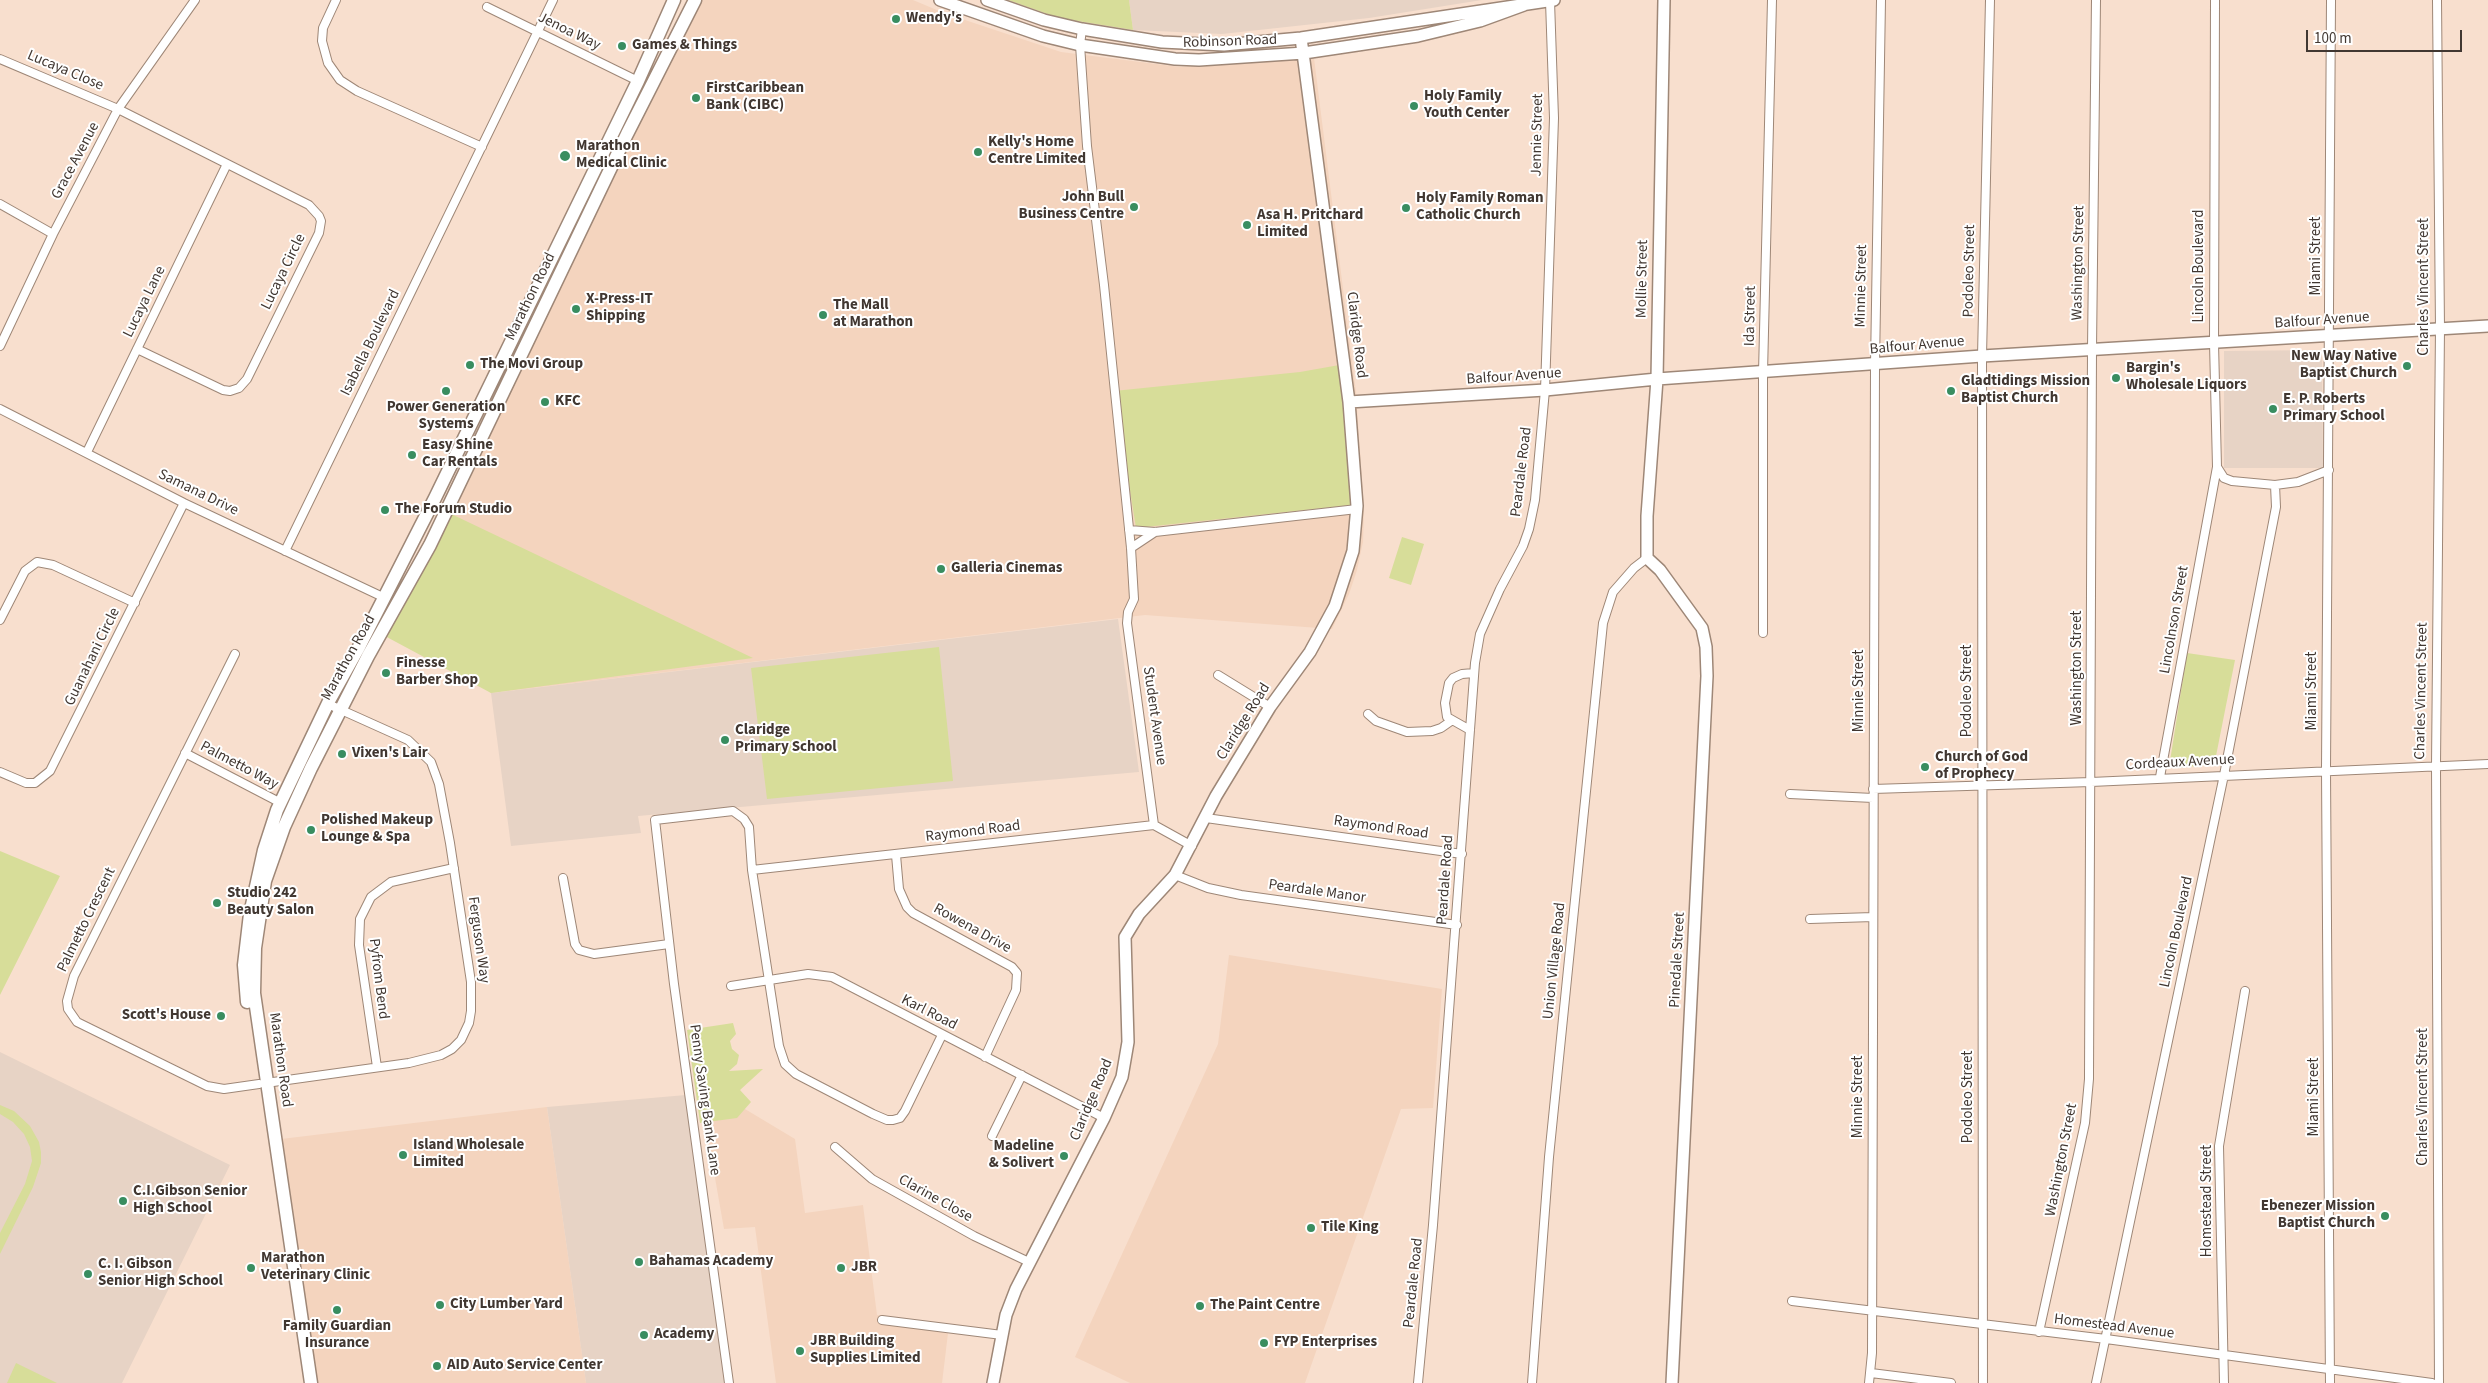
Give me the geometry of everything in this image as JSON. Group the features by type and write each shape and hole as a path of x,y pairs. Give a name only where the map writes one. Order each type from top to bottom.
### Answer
{"main road":[{"name":"Marathon Road","path":"311,1383 263,1084 246,996 245,954 258,870 281,803 333,706 638,81 674,0"},
{"name":"Marathon Road","path":"303,1383 263,1084 254,974 262,898 273,857 333,706 430,545 627,134 695,0"}],"street":[{"name":"Grace Avenue","path":"0,346 53,234 118,109 195,0"},
{"path":"336,0 323,28 322,40 328,63 340,80 356,91 482,147"},
{"name":"Isabella Boulevard","path":"285,550 553,0"},
{"name":"Robinson Road","path":"940,0 1043,36 1080,46 1175,59 1228,59 1304,53 1449,29 1480,21 1524,5"},
{"name":"Robinson Road","path":"987,0 1044,20 1082,29 1191,44 1224,45 1301,38 1554,0"},
{"name":"Mollie Street","path":"1647,558 1646,516 1656,379 1664,0"},
{"name":"Ida Street","path":"1763,633 1763,373 1772,0"},
{"name":"Minnie Street","path":"1869,1383 1871,1372 1872,1312 1875,365 1881,0"},
{"name":"Podoleo Street","path":"1983,1383 1982,356 1990,0"},
{"name":"Washington Street","path":"2039,1332 2086,1123 2089,1079 2092,349 2096,0"},
{"name":"Lincoln Boulevard","path":"2215,0 2214,343 2217,467"},
{"name":"Miami Street","path":"2330,1383 2326,771 2331,0"},
{"name":"Charles Vincent Street","path":"2437,0 2440,328 2436,766 2439,1383"},
{"name":"Jennie Street","path":"1545,390 1554,118 1550,1"},
{"name":"Jenoa Way","path":"487,7 638,81"},
{"name":"Student Avenue","path":"1082,29 1080,46 1087,146 1132,548 1134,599 1128,612 1127,623 1154,825"},
{"name":"Claridge Road","path":"993,1383 1006,1315 1029,1262 1104,1118 1126,1061 1125,937 1139,914 1175,875 1192,846 1216,796 1270,707 1310,652 1335,606 1353,551 1357,509 1349,402 1301,38"},
{"name":"Lucaya Close","path":"0,59 118,109"},
{"name":"Lucaya Circle","path":"118,109 314,208 321,221 319,233 247,379 239,388 233,391 223,390 137,349"},
{"name":"Lucaya Lane","path":"87,452 227,164"},
{"path":"0,204 53,234"},
{"name":"Balfour Avenue","path":"1349,402 1545,390 1656,379 1763,373 1982,356 2488,326"},
{"name":"Peardale Road","path":"1418,1383 1433,1225 1457,925 1474,673 1480,634 1530,529 1535,500 1545,390"},
{"name":"Samana Drive","path":"0,409 184,502 385,598"},
{"path":"2217,467 2224,478 2232,481 2276,485 2298,482 2329,470"},
{"name":"Lincolnson Street","path":"2160,777 2217,467"},
{"name":"Lincoln Boulevard","path":"2096,1383 2224,774 2272,534 2276,485"},
{"name":"Guanahani Circle","path":"0,772 26,783 35,783 50,771 184,502"},
{"path":"1129,530 1155,532 1357,509"},
{"path":"1132,548 1155,532"},
{"name":"Union Village Road","path":"1532,1383 1550,1147 1603,623 1613,592 1634,568 1647,558"},
{"name":"Pinedale Street","path":"1647,558 1660,570 1702,628 1706,647 1707,676 1672,1383"},
{"path":"0,620 26,571 37,562 53,565 134,603"},
{"name":"Palmetto Crescent","path":"234,654 74,976 68,989 68,1009 77,1022 84,1026 207,1086 224,1089 263,1084"},
{"path":"1470,730 1451,721 1445,714 1449,683 1462,674 1474,673"},
{"path":"1218,675 1270,707"},
{"name":"Ferguson Way","path":"263,1084 441,1055 452,1049 466,1031 471,1011 470,982 454,868 439,784 431,762 408,740 333,706"},
{"path":"1368,714 1376,721 1407,732 1432,731 1451,721"},
{"name":"Palmetto Way","path":"185,753 281,803"},
{"name":"Cordeaux Avenue","path":"1790,794 1873,793 2160,777 2488,764"},
{"name":"Penny Saving Bank Lane","path":"729,1383 669,944 655,820 733,812 744,819 749,827 752,870"},
{"name":"Raymond Road","path":"1206,818 1462,854"},
{"path":"1154,825 1192,846"},
{"name":"Raymond Road","path":"752,870 1154,825"},
{"name":"Rowena Drive","path":"896,855 899,889 907,907 913,913 1012,967 1016,974 1016,990 985,1057"},
{"name":"Pyfrom Bend","path":"376,1067 359,945 360,919 371,897 390,882 454,868"},
{"path":"752,870 779,1046 785,1064 807,1080 887,1120 900,1118 942,1035"},
{"name":"Peardale Manor","path":"1175,875 1208,888 1241,895 1457,925"},
{"path":"564,878 575,944 579,950 594,954 669,944"},
{"path":"1810,919 1873,917"},
{"name":"Karl Road","path":"731,986 808,974 832,977 1104,1118"},
{"name":"Homestead Street","path":"2224,1383 2219,1146 2246,991"},
{"path":"992,1136 1022,1075"},
{"name":"Clarine Close","path":"836,1147 872,1179 974,1236 1029,1262"},
{"name":"Homestead Avenue","path":"1792,1301 2106,1339 2432,1383"},
{"path":"882,1320 1002,1335"},
{"path":"1871,1372 1951,1383"}],"shaded area":[{"path":"697,0 913,0 944,13 1061,52 1180,67 1314,58 1356,392 1364,510 1363,542 1357,570 1349,594 1332,629 1145,615 490,693 432,527"},
{"path":"1129,0 1482,0 1369,18 1222,34 1133,30"},
{"name":"E. P. Roberts Primary School","path":"2322,350 2323,468 2224,468 2224,351"},
{"name":"Claridge Primary School","path":"1118,619 1139,772 638,816 641,833 511,846 491,693"},
{"path":"1229,955 1442,989 1433,1108 1401,1109 1305,1383 1130,1383 1075,1357 1218,1044"},
{"name":"C. I. Gibson Senior High School","path":"0,1052 230,1165 122,1383 0,1383"},
{"name":"Bahamas Academy","path":"686,1095 725,1383 586,1383 547,1107"},
{"name":"JBR","path":"740,1106 795,1139 805,1213 863,1205 877,1315 949,1325 942,1383 776,1383 755,1227 724,1229 705,1121"},
{"path":"547,1107 586,1383 312,1383 281,1139"}],"green space":[{"path":"1008,0 1129,0 1133,30 1059,18"},
{"path":"1345,364 1352,505 1136,528 1114,391 1300,372"},
{"path":"445,511 753,658 491,693 383,635"},
{"path":"1402,537 1424,544 1411,585 1389,578"},
{"path":"939,647 953,781 767,799 751,668"},
{"path":"2187,653 2235,660 2215,761 2210,765 2174,768 2170,761"},
{"path":"0,851 60,876 0,995"},
{"path":"733,1023 736,1034 730,1041 732,1049 739,1055 737,1064 729,1071 763,1069 740,1090 751,1102 737,1118 700,1123 687,1030"},
{"path":"0,1105 14,1111 30,1126 39,1142 41,1163 33,1187 0,1254 0,1233 25,1184 32,1161 30,1147 24,1134 13,1122 0,1114"},
{"path":"16,1363 57,1383 7,1383"}],"place":[{"name":"Wendy's","path":"896,19"},
{"name":"Games & Things","path":"622,46"},
{"name":"FirstCaribbean Bank (CIBC)","path":"696,98"},
{"name":"Holy Family Youth Center","path":"1414,106"},
{"name":"Kelly's Home Centre Limited","path":"978,152"},
{"name":"Marathon Medical Clinic","path":"565,156"},
{"name":"John Bull Business Centre","path":"1134,207"},
{"name":"Holy Family Roman Catholic Church","path":"1406,208"},
{"name":"Asa H. Pritchard Limited","path":"1247,225"},
{"name":"X-Press-IT Shipping","path":"576,309"},
{"name":"The Mall at Marathon","path":"823,315"},
{"name":"The Movi Group","path":"470,365"},
{"name":"New Way Native Baptist Church","path":"2407,366"},
{"name":"Bargin's Wholesale Liquors","path":"2116,378"},
{"name":"Power Generation Systems","path":"446,391"},
{"name":"Gladtidings Mission Baptist Church","path":"1951,391"},
{"name":"KFC","path":"545,402"},
{"name":"E. P. Roberts Primary School","path":"2273,409"},
{"name":"Easy Shine Car Rentals","path":"412,455"},
{"name":"The Forum Studio","path":"385,510"},
{"name":"Galleria Cinemas","path":"941,569"},
{"name":"Finesse Barber Shop","path":"386,673"},
{"name":"Claridge Primary School","path":"725,740"},
{"name":"Vixen's Lair","path":"342,754"},
{"name":"Church of God of Prophecy","path":"1925,767"},
{"name":"Polished Makeup Lounge & Spa","path":"311,830"},
{"name":"Studio 242 Beauty Salon","path":"217,903"},
{"name":"Scott's House","path":"221,1016"},
{"name":"Island Wholesale Limited","path":"403,1155"},
{"name":"Madeline & Solivert","path":"1064,1156"},
{"name":"C.I.Gibson Senior High School","path":"123,1201"},
{"name":"Ebenezer Mission Baptist Church","path":"2385,1216"},
{"name":"Tile King","path":"1311,1228"},
{"name":"Bahamas Academy","path":"639,1262"},
{"name":"Marathon Veterinary Clinic","path":"251,1268"},
{"name":"JBR","path":"841,1268"},
{"name":"C. I. Gibson Senior High School","path":"88,1274"},
{"name":"City Lumber Yard","path":"440,1305"},
{"name":"The Paint Centre","path":"1200,1306"},
{"name":"Family Guardian Insurance","path":"337,1310"},
{"name":"Academy","path":"644,1335"},
{"name":"FYP Enterprises","path":"1264,1343"},
{"name":"JBR Building Supplies Limited","path":"800,1351"},
{"name":"AID Auto Service Center","path":"437,1366"}]}
